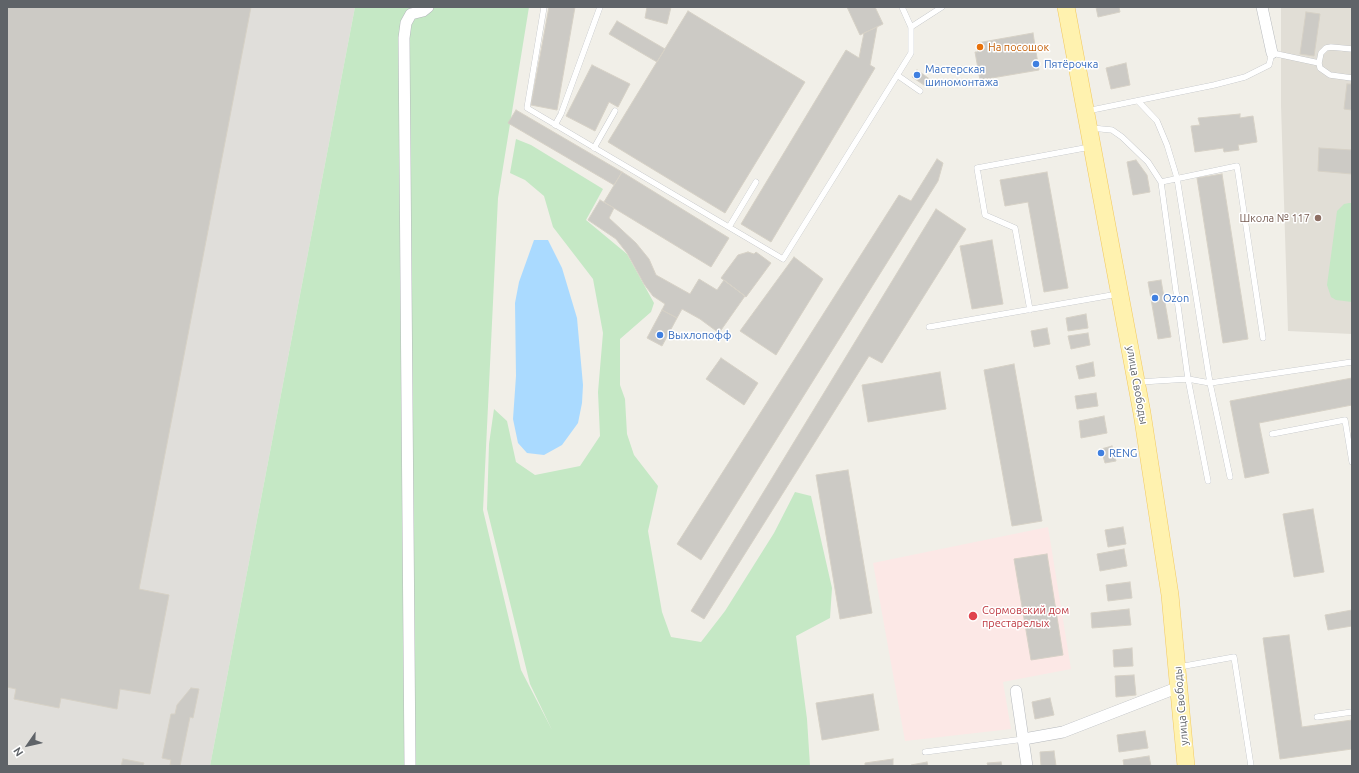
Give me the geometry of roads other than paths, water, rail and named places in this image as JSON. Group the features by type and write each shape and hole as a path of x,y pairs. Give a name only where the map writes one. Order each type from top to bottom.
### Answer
{"main road":[{"name":"улица Свободы","path":"1066,7 1137,382 1170,595 1178,667 1186,766"}],"street":[{"path":"410,766 404,38 406,23 411,14 423,11 428,7"},
{"path":"1262,7 1272,53"},
{"path":"1024,739 1063,732 1179,687"},
{"path":"1016,691 1028,766"}],"lane":[{"path":"544,7 527,108 783,259 911,53 911,26 902,7"},
{"path":"555,125 600,7"},
{"path":"911,26 942,7"},
{"path":"1352,49 1331,46 1326,48 1321,54 1319,63 1320,68 1330,75 1352,78"},
{"path":"1086,111 1245,77 1269,65 1272,53 1319,63"},
{"path":"897,75 920,91"},
{"path":"1138,101 1157,121 1168,145 1177,178 1210,383 1230,477"},
{"path":"594,148 615,111"},
{"path":"1089,128 1112,130 1122,137 1148,162 1161,182 1188,379 1208,481"},
{"path":"1030,310 1015,228 985,215 977,168 1092,147"},
{"path":"1161,182 1237,166 1262,338"},
{"path":"729,227 756,182"},
{"path":"929,327 1120,293"},
{"path":"1137,382 1188,379 1210,383 1352,362"},
{"path":"1272,434 1345,420 1352,464"},
{"path":"1178,667 1234,657 1251,766"},
{"path":"1317,717 1352,712"},
{"path":"925,752 1024,739"}],"water":[{"path":"534,240 548,240 562,268 577,318 583,385 582,403 578,423 562,445 544,455 527,453 518,443 513,419 516,376 515,303 519,282"}],"place":[{"name":"На посошок","path":"980,47"},
{"name":"Пятёрочка","path":"1036,64"},
{"name":"Мастерская шиномонтажа","path":"917,75"},
{"name":"Школа № 117","path":"1318,218"},
{"name":"Ozon","path":"1155,298"},
{"name":"Выхлопофф","path":"660,335"},
{"name":"RENG","path":"1101,453"},
{"name":"Сормовский дом престарелых","path":"973,616"}]}
